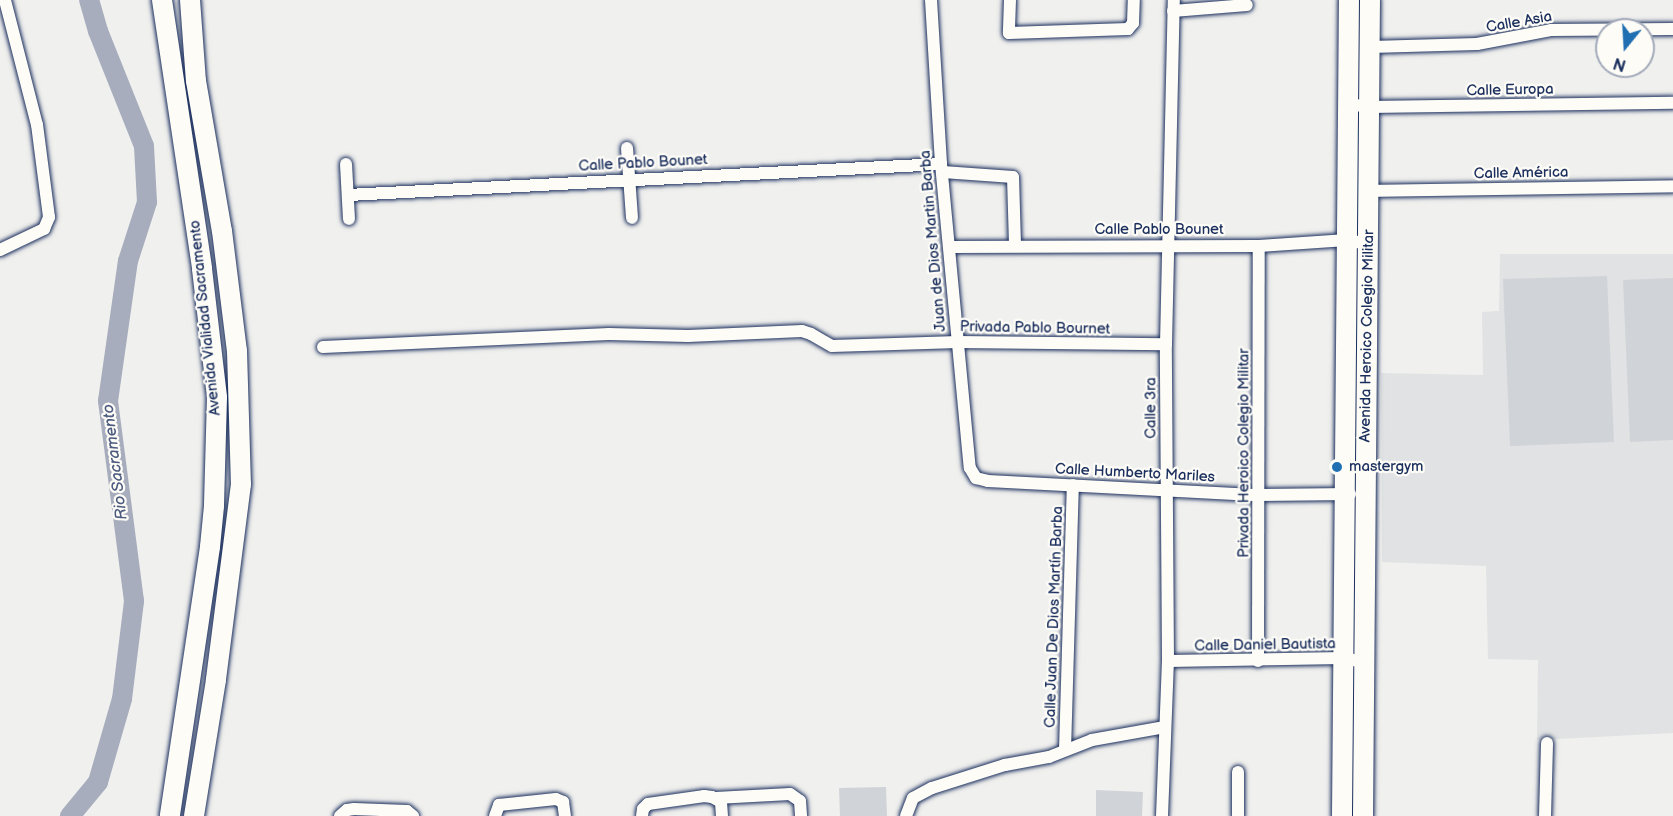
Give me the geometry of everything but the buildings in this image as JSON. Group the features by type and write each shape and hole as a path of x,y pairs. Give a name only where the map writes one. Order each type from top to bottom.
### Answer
{"main road":[{"name":"Avenida Vialidad Sacramento","path":"162,0 202,269 217,398 211,536 170,816"},
{"name":"Avenida Vialidad Sacramento","path":"190,0 195,81 222,231 234,324 241,484 216,680 194,816"},
{"name":"Avenida Heroico Colegio Militar","path":"1342,816 1349,0"},
{"name":"Avenida Heroico Colegio Militar","path":"1363,816 1370,0"}],"street":[{"path":"0,250 44,229 50,217 37,125 5,0"},
{"name":"Juan de Dios Martin Barba","path":"932,0 942,168 958,342 970,468 976,478"},
{"path":"1010,0 1009,33 1128,29 1133,22 1134,0"},
{"path":"1174,5 1246,6"},
{"name":"Calle 3ra","path":"1162,816 1168,662 1166,344 1174,5"},
{"name":"Calle Asia","path":"1371,47 1477,44 1551,30 1673,28"},
{"name":"Calle Europa","path":"1348,104 1369,108 1673,103"},
{"path":"627,148 632,218"},
{"path":"346,164 349,219"},
{"name":"Calle Pablo Bounet","path":"348,195 629,178 942,168 1009,175 1016,182 1016,246"},
{"name":"Calle América","path":"1370,191 1673,186"},
{"name":"Calle Pablo Bounet","path":"950,247 1170,244 1259,246 1347,240 1368,244"},
{"name":"Privada Heroico Colegio Militar","path":"1258,661 1259,246"},
{"name":"Privada Pablo Bournet","path":"323,347 609,334 688,336 802,331 832,346 958,342 1166,344"},
{"name":"Calle Humberto Mariles","path":"976,478 988,481 1259,495 1345,494 1366,497"},
{"name":"Calle Juan De Dios Martín Barba","path":"1065,750 1073,485"},
{"name":"Calle Daniel Bautista","path":"1168,662 1343,658 1363,662"},
{"path":"906,816 912,798 932,788 1005,765 1049,757 1109,736 1165,727"},
{"path":"1545,816 1547,743"},
{"path":"1238,772 1238,816"},
{"path":"642,816 643,809 648,804 704,796 716,798 789,794 800,801 801,816"},
{"path":"716,798 721,802 723,816"},
{"path":"495,816 498,805 556,799 563,802 565,816"},
{"path":"340,816 347,810 354,809 407,810 413,816"}],"shaded area":[{"path":"1500,254 1673,254 1673,733 1537,740 1538,660 1488,659 1486,566 1382,562 1381,373 1483,375 1482,312 1499,311"},
{"path":"1607,276 1614,442 1510,446 1503,279"},
{"path":"1673,278 1673,440 1630,442 1623,280"},
{"path":"886,787 887,816 840,816 839,788"},
{"path":"1096,790 1143,792 1142,816 1096,816"}],"waterway":[{"name":"Rio Sacramento","path":"70,816 98,782 122,699 134,601 108,401 128,261 147,202 144,146 98,31 89,0"}],"place":[{"name":"mastergym","path":"1337,467"}]}
